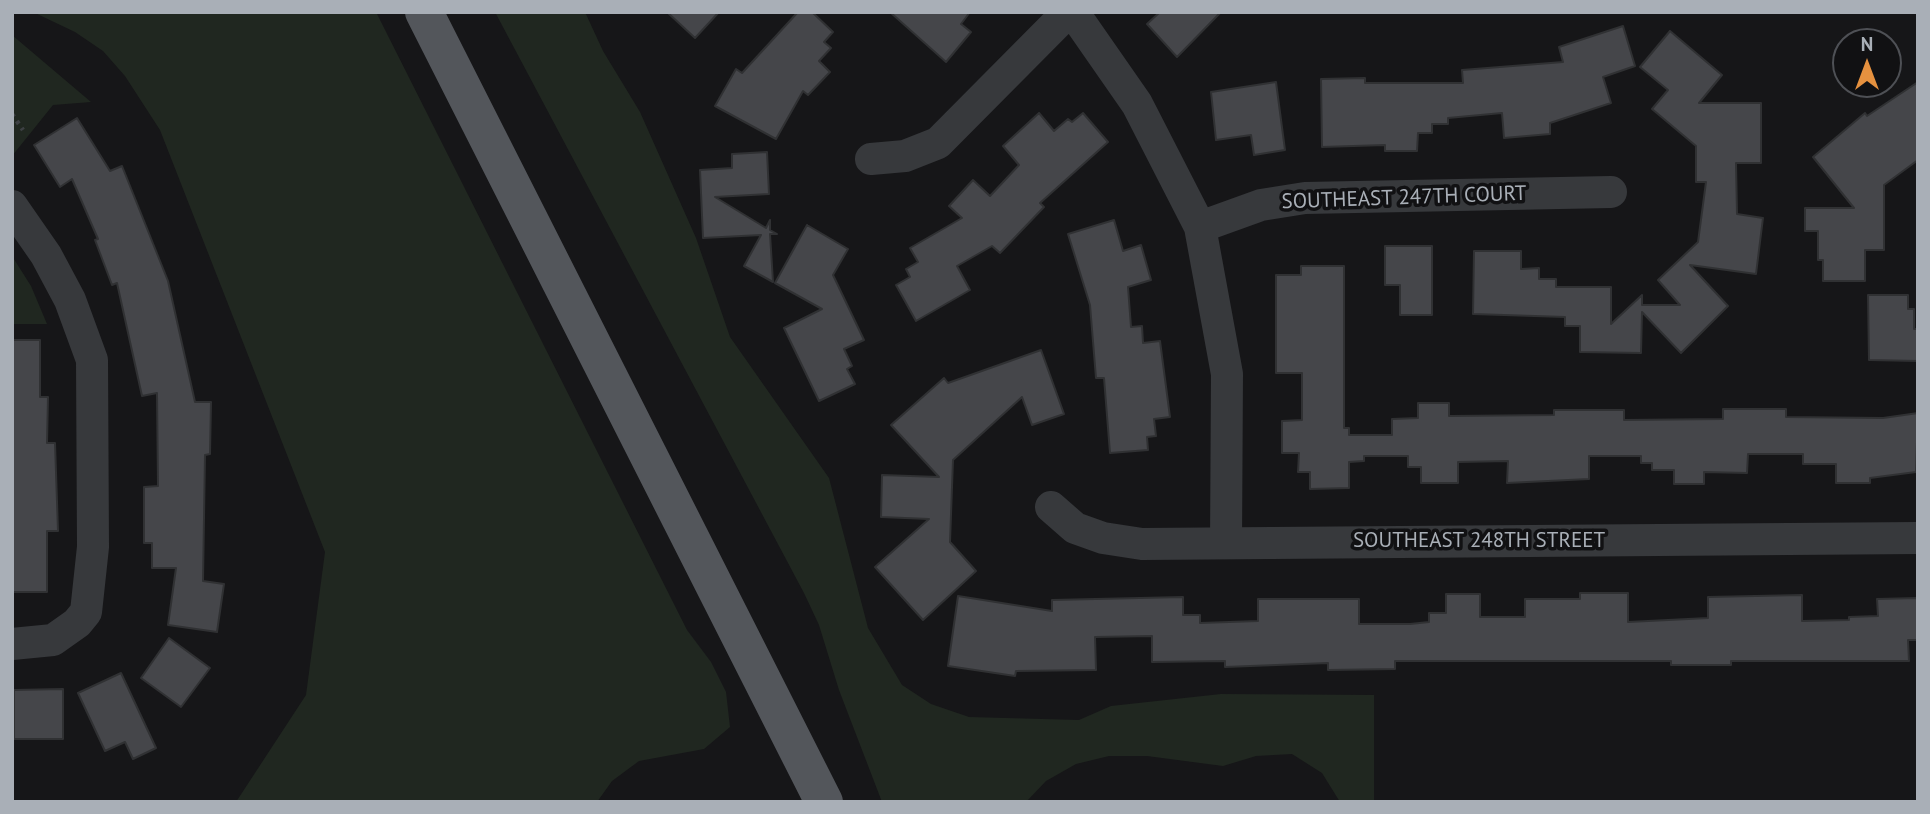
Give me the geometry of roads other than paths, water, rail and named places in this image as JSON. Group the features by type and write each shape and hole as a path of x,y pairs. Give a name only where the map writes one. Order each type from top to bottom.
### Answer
{"main road":[{"path":"424,12 824,802"}],"street":[{"path":"871,159 905,156 938,143 1071,12 1137,104 1200,226 1227,374 1226,543"},
{"name":"SOUTHEAST 247TH COURT","path":"1200,226 1261,205 1305,198 1611,192"},
{"path":"12,206 46,255 70,300 92,360 93,547 86,612 64,634 53,640 12,644"},
{"name":"SOUTHEAST 248TH STREET","path":"1051,507 1075,528 1103,538 1142,544 1918,538"}]}
